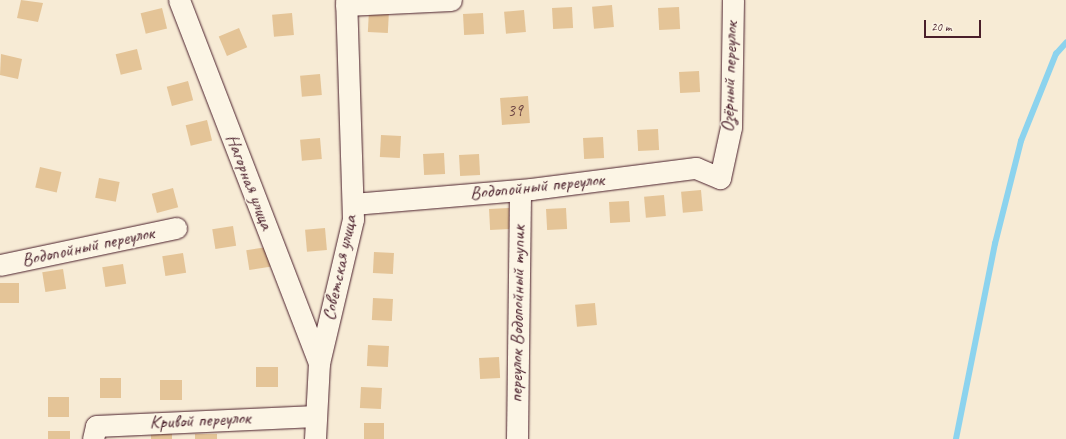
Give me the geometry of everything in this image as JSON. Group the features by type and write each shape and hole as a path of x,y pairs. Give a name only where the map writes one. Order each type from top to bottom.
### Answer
{"street":[{"name":"Нагорная улица","path":"179,0 319,363"},
{"path":"346,3 451,0"},
{"name":"Озёрный переулок","path":"720,178 731,127 734,0"},
{"name":"Советская улица","path":"315,439 319,363 353,219 346,3"},
{"name":"Водопойный переулок","path":"353,204 520,190 696,168 720,178"},
{"name":"переулок Водопойный тупик","path":"517,439 520,190"},
{"name":"Водопойный переулок","path":"0,264 176,228"},
{"name":"Кривой переулок","path":"93,439 96,426 316,416"}],"building":[{"path":"21,0 43,3 38,22 17,18"},
{"path":"612,5 614,27 594,29 592,7"},
{"path":"572,7 573,28 553,29 552,8"},
{"path":"679,7 680,29 659,30 658,8"},
{"path":"162,8 167,28 146,34 141,13"},
{"path":"369,10 389,11 388,33 368,32"},
{"path":"524,10 526,32 506,34 504,12"},
{"path":"292,13 294,35 274,37 272,15"},
{"path":"483,13 484,34 464,35 463,14"},
{"path":"239,28 247,47 227,56 219,37"},
{"path":"137,49 142,69 121,75 116,54"},
{"path":"1,54 22,59 18,79 0,75"},
{"path":"699,71 700,92 680,93 679,72"},
{"path":"320,74 322,95 302,97 300,76"},
{"path":"188,81 193,100 172,106 167,87"},
{"path":"528,96 530,123 502,125 500,98"},
{"path":"207,120 212,140 191,146 186,125"},
{"path":"658,129 659,150 638,151 637,130"},
{"path":"381,135 401,136 400,158 380,157"},
{"path":"603,137 604,158 584,159 583,138"},
{"path":"320,138 322,159 302,161 300,140"},
{"path":"444,153 445,174 424,175 423,154"},
{"path":"479,154 480,175 460,176 459,155"},
{"path":"40,167 61,172 57,192 35,187"},
{"path":"99,178 120,182 116,202 95,198"},
{"path":"173,188 178,207 157,213 152,194"},
{"path":"701,190 703,211 683,213 681,192"},
{"path":"664,195 666,216 646,218 644,197"},
{"path":"629,201 630,222 610,223 609,202"},
{"path":"509,208 510,229 490,230 489,209"},
{"path":"566,208 567,229 547,230 546,209"},
{"path":"233,226 236,246 215,249 212,229"},
{"path":"325,228 327,250 307,252 305,230"},
{"path":"267,247 270,267 249,270 246,250"},
{"path":"374,252 394,253 393,274 373,273"},
{"path":"183,253 186,273 165,276 162,256"},
{"path":"123,264 126,284 105,287 102,267"},
{"path":"63,269 66,289 45,292 42,272"},
{"path":"0,283 19,283 19,303 0,303"},
{"path":"373,298 393,299 392,321 372,320"},
{"path":"595,303 597,325 577,327 575,305"},
{"path":"368,345 389,346 388,367 367,366"},
{"path":"499,357 500,378 480,379 479,358"},
{"path":"256,367 278,367 278,387 256,387"},
{"path":"100,378 121,378 121,398 100,398"},
{"path":"160,380 182,380 182,400 160,400"},
{"path":"361,387 382,388 381,409 360,408"},
{"path":"48,397 69,397 69,417 48,417"},
{"path":"364,423 384,423 384,439 364,439"},
{"path":"48,431 70,431 70,439 48,439"},
{"path":"151,431 172,431 172,439 151,439"},
{"path":"195,434 217,434 217,439 195,439"}],"waterway":[{"path":"956,439 995,244 1021,141 1056,54 1066,43"}]}
